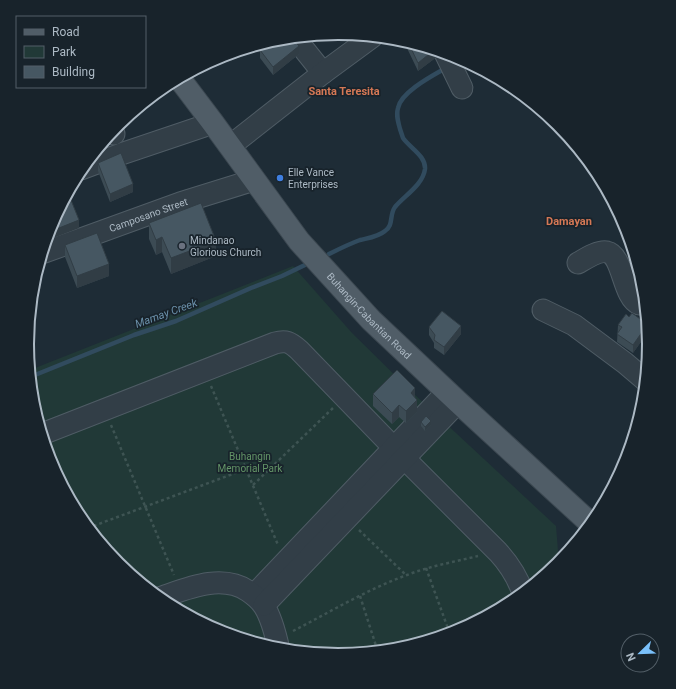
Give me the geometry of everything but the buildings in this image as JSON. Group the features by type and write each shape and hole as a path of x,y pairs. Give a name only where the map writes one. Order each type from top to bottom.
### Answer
{"main road":[{"name":"Buhangin-Cabantian Road","path":"183,83 299,242 371,320 586,520"}],"street":[{"path":"230,146 366,42"},
{"path":"299,43 323,73"},
{"path":"93,164 213,123"},
{"name":"Camposano Street","path":"49,251 180,203 254,180"},
{"path":"578,263 601,252 613,254 628,290 634,300 639,304"},
{"path":"542,310 574,325 640,375"},
{"path":"47,432 275,343 282,341 287,342 293,344 498,552 517,576 521,587"},
{"path":"259,600 308,548 349,509 453,397"},
{"path":"259,600 285,562 308,548"},
{"path":"167,595 199,585 214,583 243,587 259,600 271,622 277,643"}],"path":[{"path":"204,371 285,562"},
{"path":"253,485 345,397"},
{"path":"104,410 180,591"},
{"path":"94,526 246,469"},
{"path":"349,509 406,575"},
{"path":"281,643 360,596 406,575 426,568 498,552"},
{"path":"426,568 448,627"},
{"path":"360,596 376,646"}],"green space":[{"name":"Buhangin Memorial Park","path":"293,266 352,333 413,393 556,526 558,554 523,586 490,608 436,632 397,643 358,648 318,648 279,643 240,632 186,608 153,586 109,545 97,530 65,479 57,461 44,423 35,368"}],"waterway":[{"name":"Mamay Creek","path":"329,254 352,243 376,236 388,229 395,207 421,180 424,175 425,164 420,156 403,138 399,126 397,113 398,108 400,102 411,90 446,68"},
{"name":"Mamay Creek","path":"36,375 134,335 176,321 307,264"}],"place":[{"name":"Elle Vance Enterprises","path":"280,178"},
{"name":"Mindanao Glorious Church","path":"182,246"}],"district":[{"name":"Santa Teresita","path":"344,91"},
{"name":"Damayan","path":"569,221"}]}
